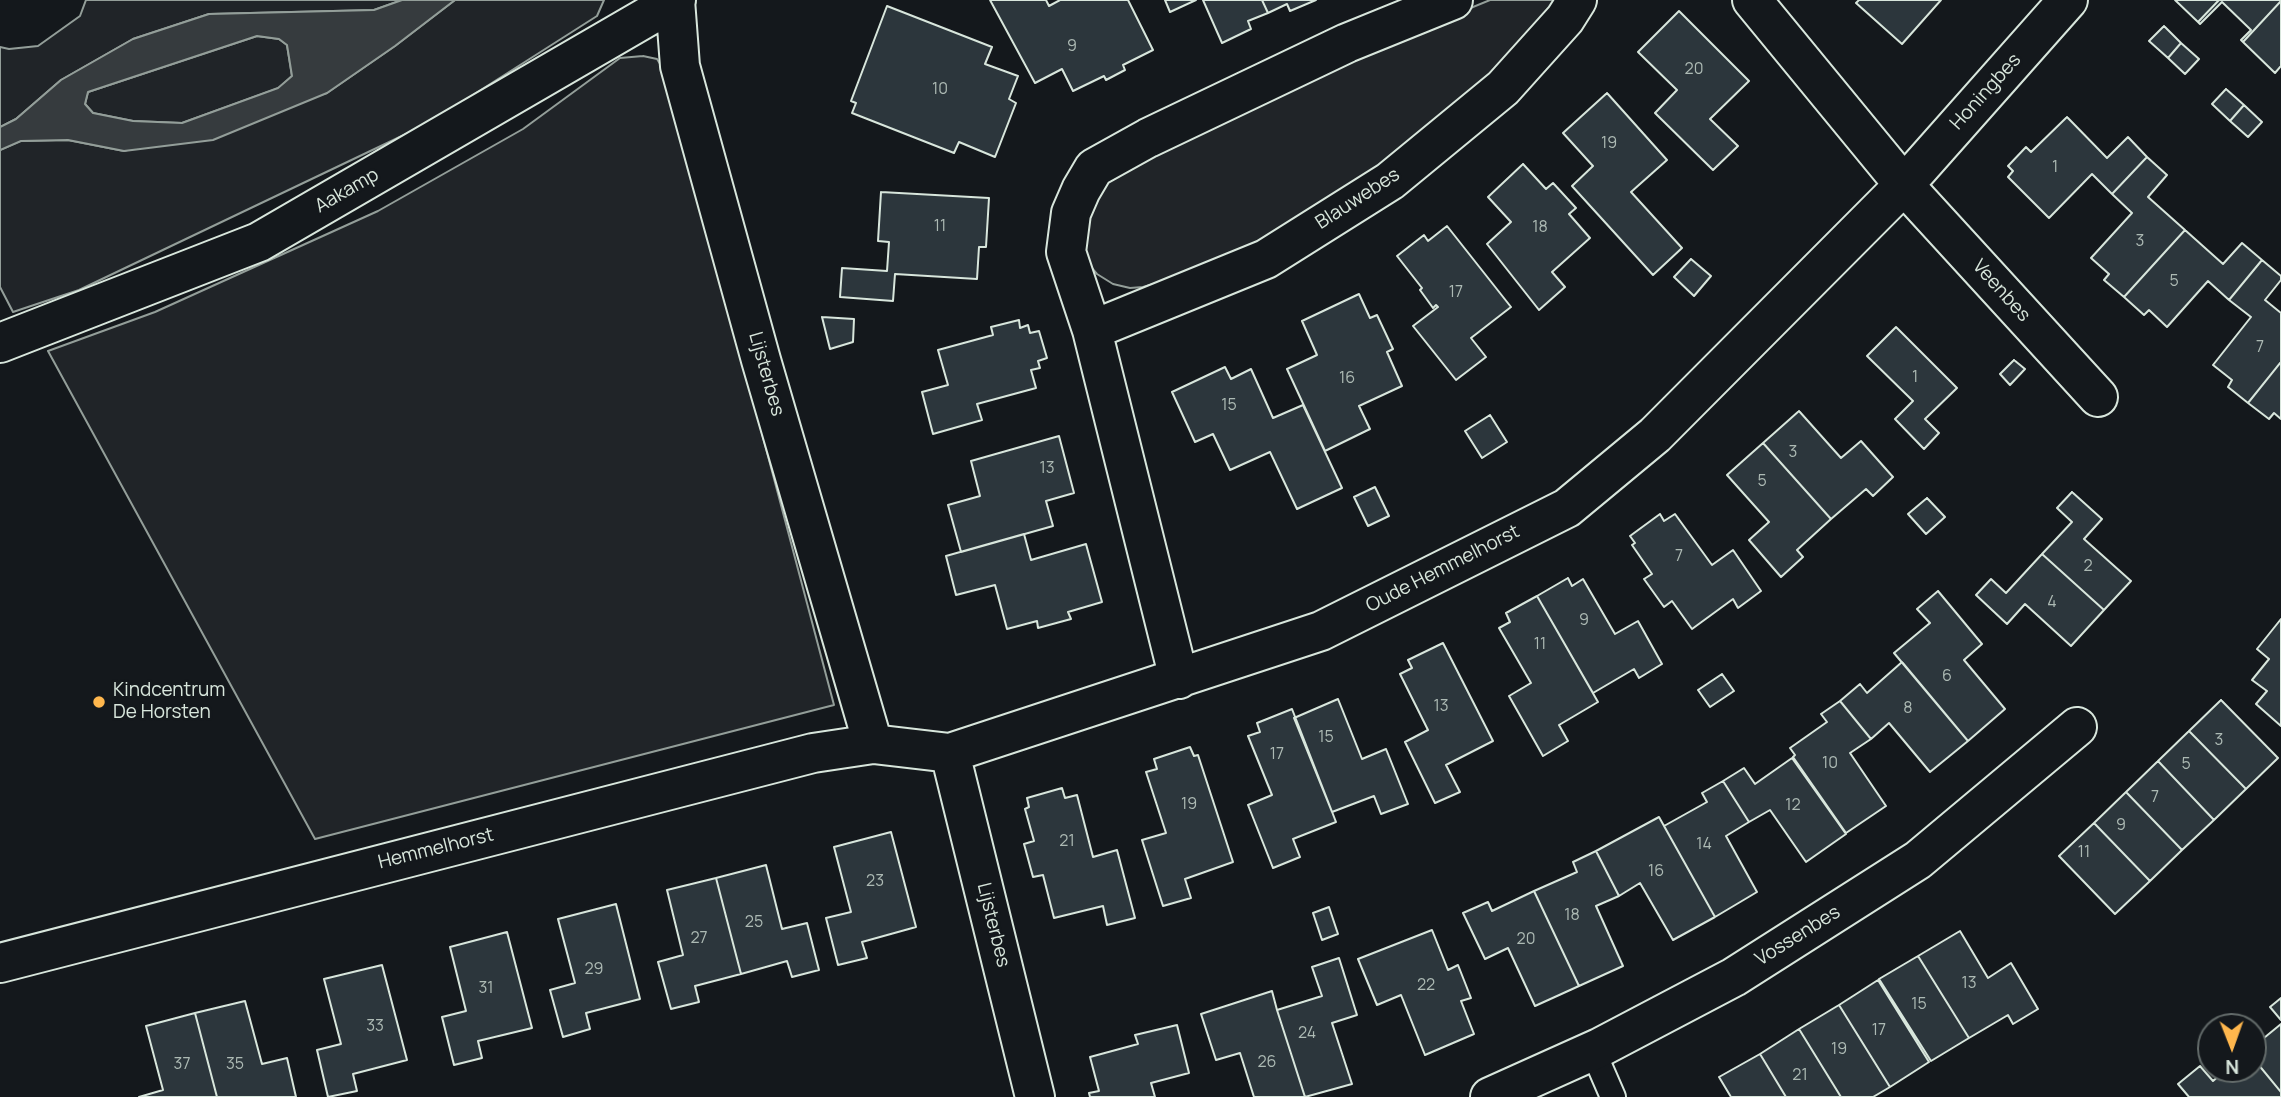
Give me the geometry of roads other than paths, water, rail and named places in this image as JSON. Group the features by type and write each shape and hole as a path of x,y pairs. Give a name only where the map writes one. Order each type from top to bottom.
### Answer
{"street":[{"name":"Aakamp","path":"0,343 259,242 675,0"},
{"name":"Lijsterbes","path":"675,0 680,66 761,360 873,744"},
{"path":"1179,679 1092,330 1066,252 1072,213 1080,190 1094,168 1148,138 1347,43 1453,0"},
{"name":"Blauwebes","path":"1092,330 1266,259 1390,181 1503,88 1565,19 1577,0"},
{"path":"1752,0 1904,185"},
{"name":"Honingbes","path":"1904,185 2068,0"},
{"name":"Veenbes","path":"1904,185 2098,397"},
{"name":"Oude Hemmelhorst","path":"873,744 950,753 1321,631 1567,508 1656,435 1904,185"},
{"name":"Vossenbes","path":"1490,1097 1592,1051 1734,977 1918,860 2077,727"},
{"name":"Hemmelhorst","path":"0,963 813,753 873,744"},
{"name":"Lijsterbes","path":"950,753 1035,1097"}],"lane":[{"path":"1592,1051 1613,1097"}],"place":[{"name":"Kindcentrum De Horsten","path":"99,702"}]}
